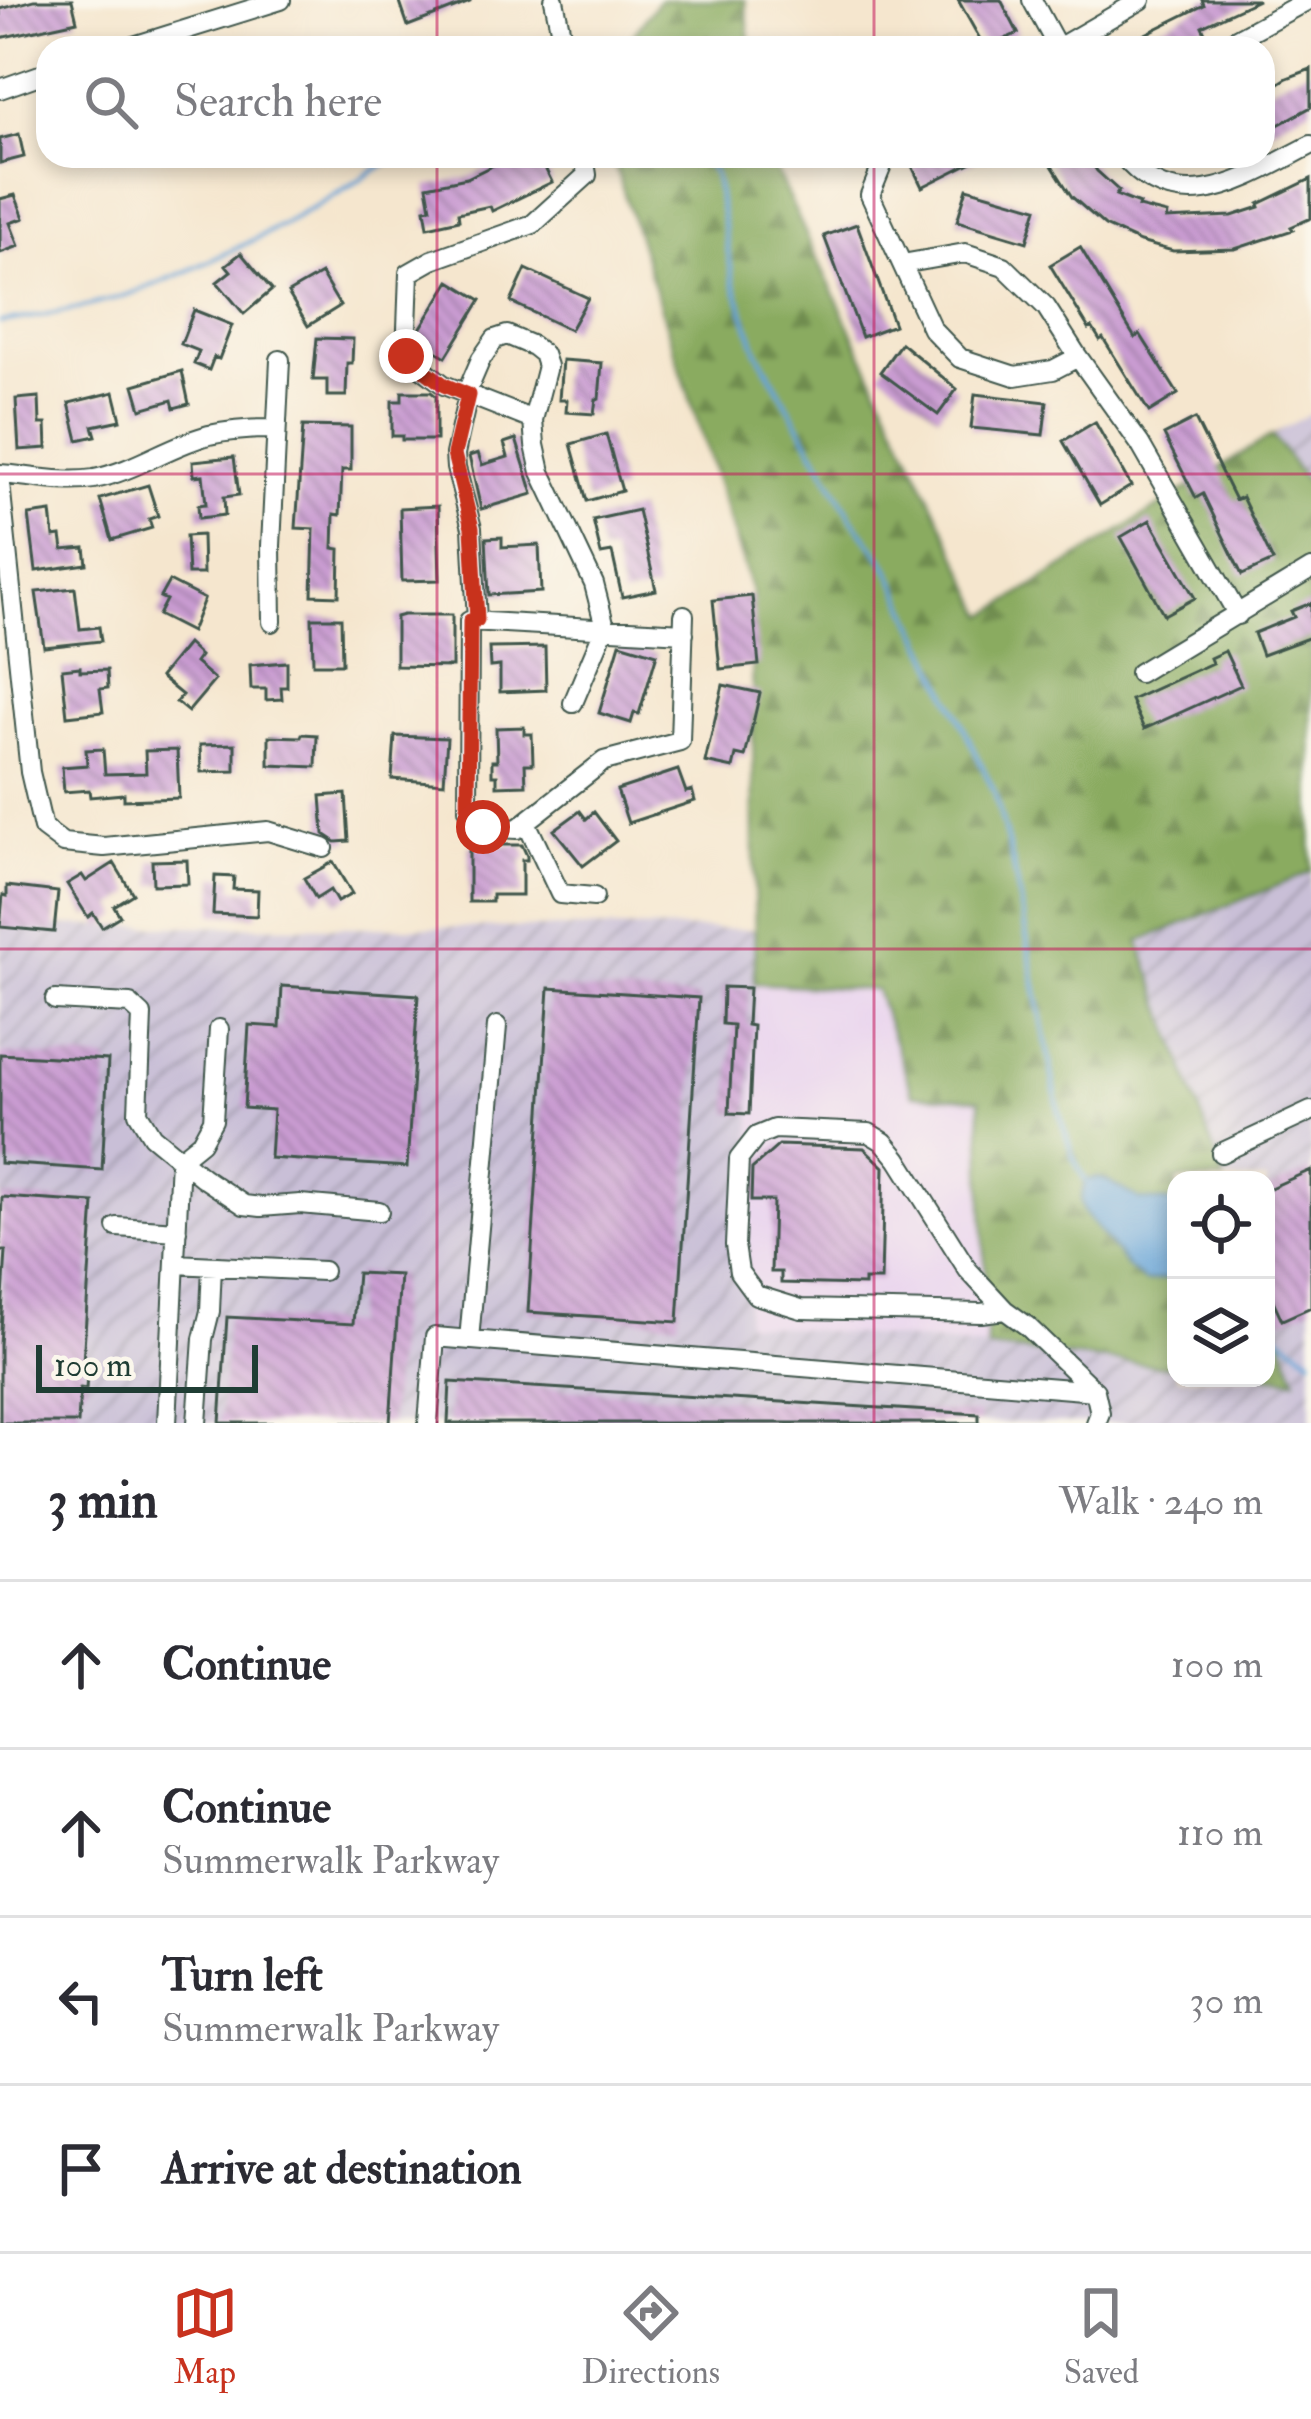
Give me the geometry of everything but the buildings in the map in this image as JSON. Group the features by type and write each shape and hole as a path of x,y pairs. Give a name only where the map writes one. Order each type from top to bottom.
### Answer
{"street":[{"path":"166,36 281,0"},
{"path":"554,0 562,36"},
{"path":"1032,0 1052,36"},
{"path":"1079,36 1141,0"},
{"path":"1242,36 1308,0"},
{"path":"0,88 36,76"},
{"path":"1275,164 1311,146"},
{"path":"533,421 444,385 406,356 409,273 432,260 533,224 587,175 586,168"},
{"path":"881,168 871,195 932,329 960,358 1015,376 1053,370 1078,358"},
{"path":"1133,168 1149,182 1207,191 1267,168"},
{"path":"902,264 964,253 1004,266 1046,307 1140,444 1238,615"},
{"path":"473,621 605,627 653,633 684,624 680,741 604,761 517,830 483,827 468,809 472,528 454,454 467,394 481,359 495,339 507,335 533,346 548,366 533,421 535,445 542,472 594,584 605,627 573,704"},
{"path":"272,622 280,360"},
{"path":"275,429 206,436 94,479 0,479 30,772 43,828 63,843 104,847 268,831 324,848"},
{"path":"1139,673 1311,569"},
{"path":"526,822 560,894 594,897"},
{"path":"55,1000 130,1004 142,1015 138,1113 152,1136 202,1178 244,1205 379,1211"},
{"path":"469,1340 497,1026"},
{"path":"167,1423 180,1159 201,1142 213,1120 219,1028"},
{"path":"1221,1153 1311,1111"},
{"path":"1005,1310 801,1309 756,1295 739,1272 735,1245 739,1160 757,1136 774,1129 869,1132 884,1142 968,1270 1095,1391 1100,1413 1096,1423"},
{"path":"117,1227 177,1231"},
{"path":"175,1264 323,1271"},
{"path":"197,1423 212,1266"},
{"path":"428,1423 435,1337 1095,1391"}],"shaded area":[{"path":"1311,413 1311,489 1272,435"},
{"path":"1311,872 1311,1423 0,1423 0,925 757,929 746,1323 1167,1366 1167,1387 1275,1387 1275,1377 1295,1379 1275,1322 1275,1171 1221,1171 1139,941"},
{"path":"755,983 876,990 913,1094 981,1099 987,1348 746,1324"}],"green space":[{"path":"659,0 745,0 750,36 632,36"},
{"path":"616,168 775,168 986,616 1272,435 1311,489 1311,872 1139,941 1221,1171 1167,1171 1167,1366 987,1348 980,1099 913,1094 876,990 755,983 752,591"},
{"path":"1275,1321 1296,1379 1275,1377"}],"water":[{"path":"1098,1178 1140,1200 1167,1202 1167,1278 1145,1282 1128,1268 1084,1212 1085,1180"}],"waterway":[{"path":"0,322 102,302 169,279 270,231 378,168"},
{"path":"711,168 733,280 757,351 853,520 886,563 994,791 1013,863 1059,1112 1085,1180"},
{"path":"1275,1332 1311,1358"}],"route":[{"path":"406,356 444,385 468,395 454,454 472,528 477,620 470,621 468,809 483,827"}]}
